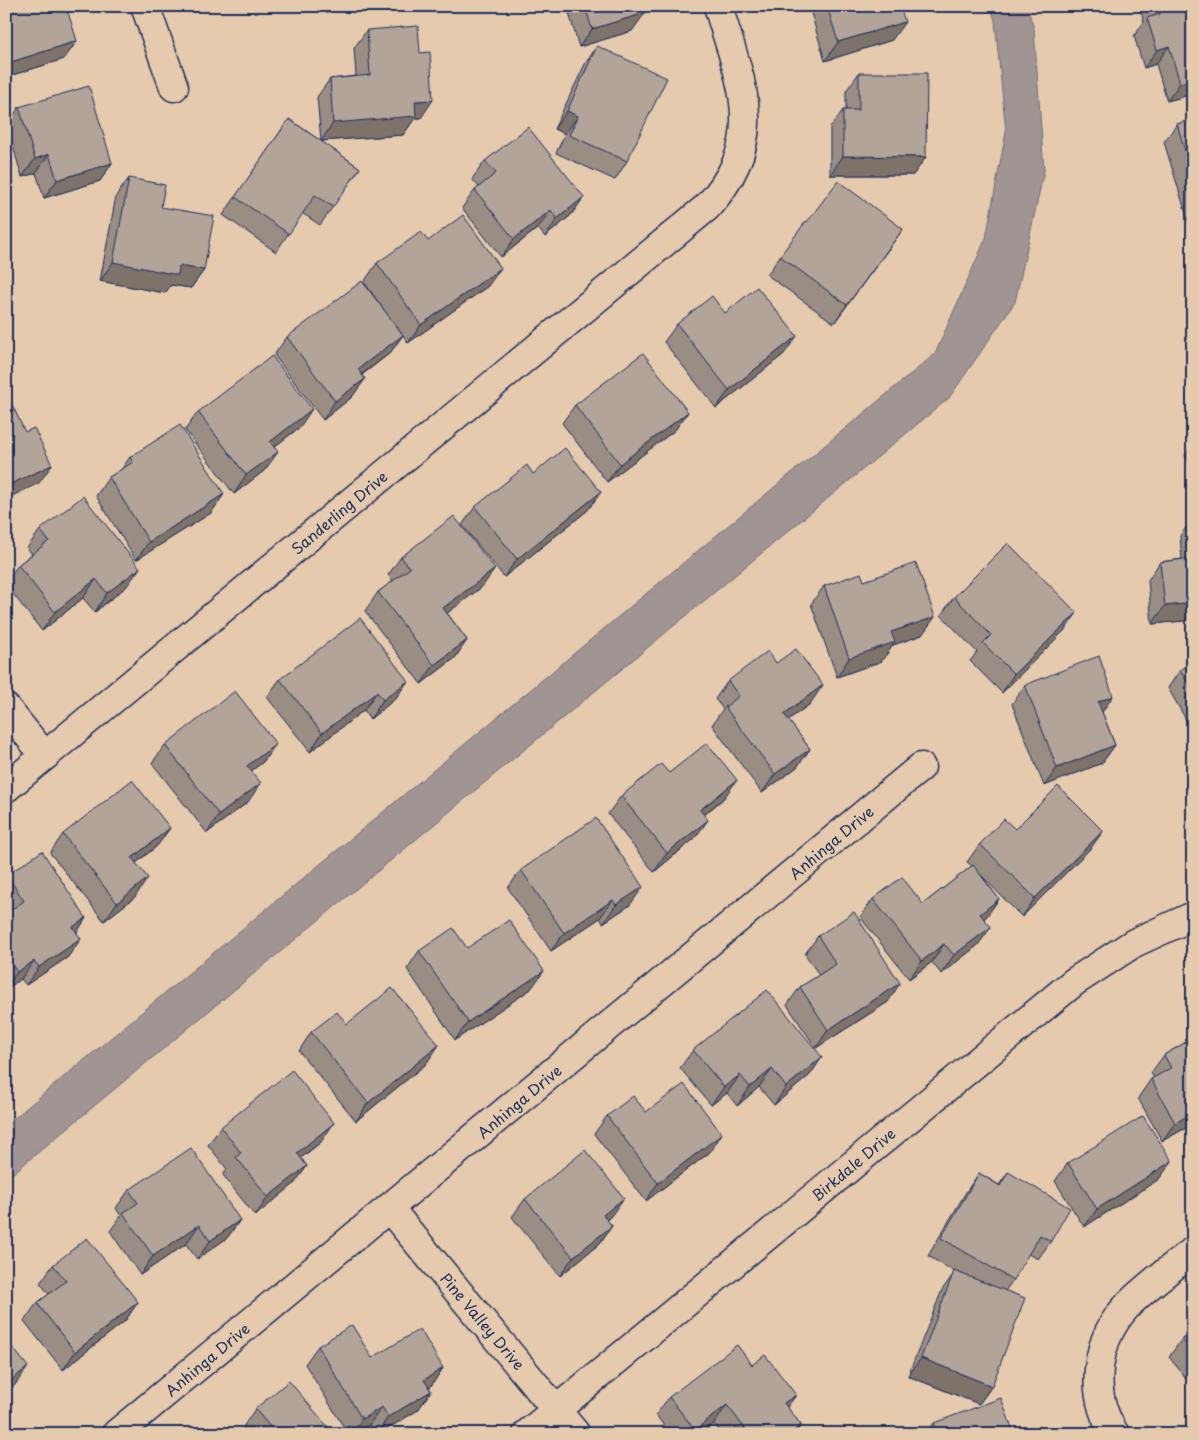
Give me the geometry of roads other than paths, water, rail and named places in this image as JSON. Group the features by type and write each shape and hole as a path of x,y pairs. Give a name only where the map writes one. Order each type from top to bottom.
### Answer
{"street":[{"path":"144,6 174,87"},
{"name":"Sanderling Drive","path":"6,788 707,207 722,190 734,170 742,149 745,127 745,104 741,82 718,6"},
{"path":"6,708 45,756"},
{"name":"Anhinga Drive","path":"116,1434 921,767"},
{"name":"Birkdale Drive","path":"527,1434 1074,982 1134,943 1193,916"},
{"name":"Pine Valley Drive","path":"389,1208 576,1434"},
{"path":"1116,1434 1109,1424 1100,1402 1098,1377 1100,1354 1109,1331 1129,1304 1193,1251"}]}
